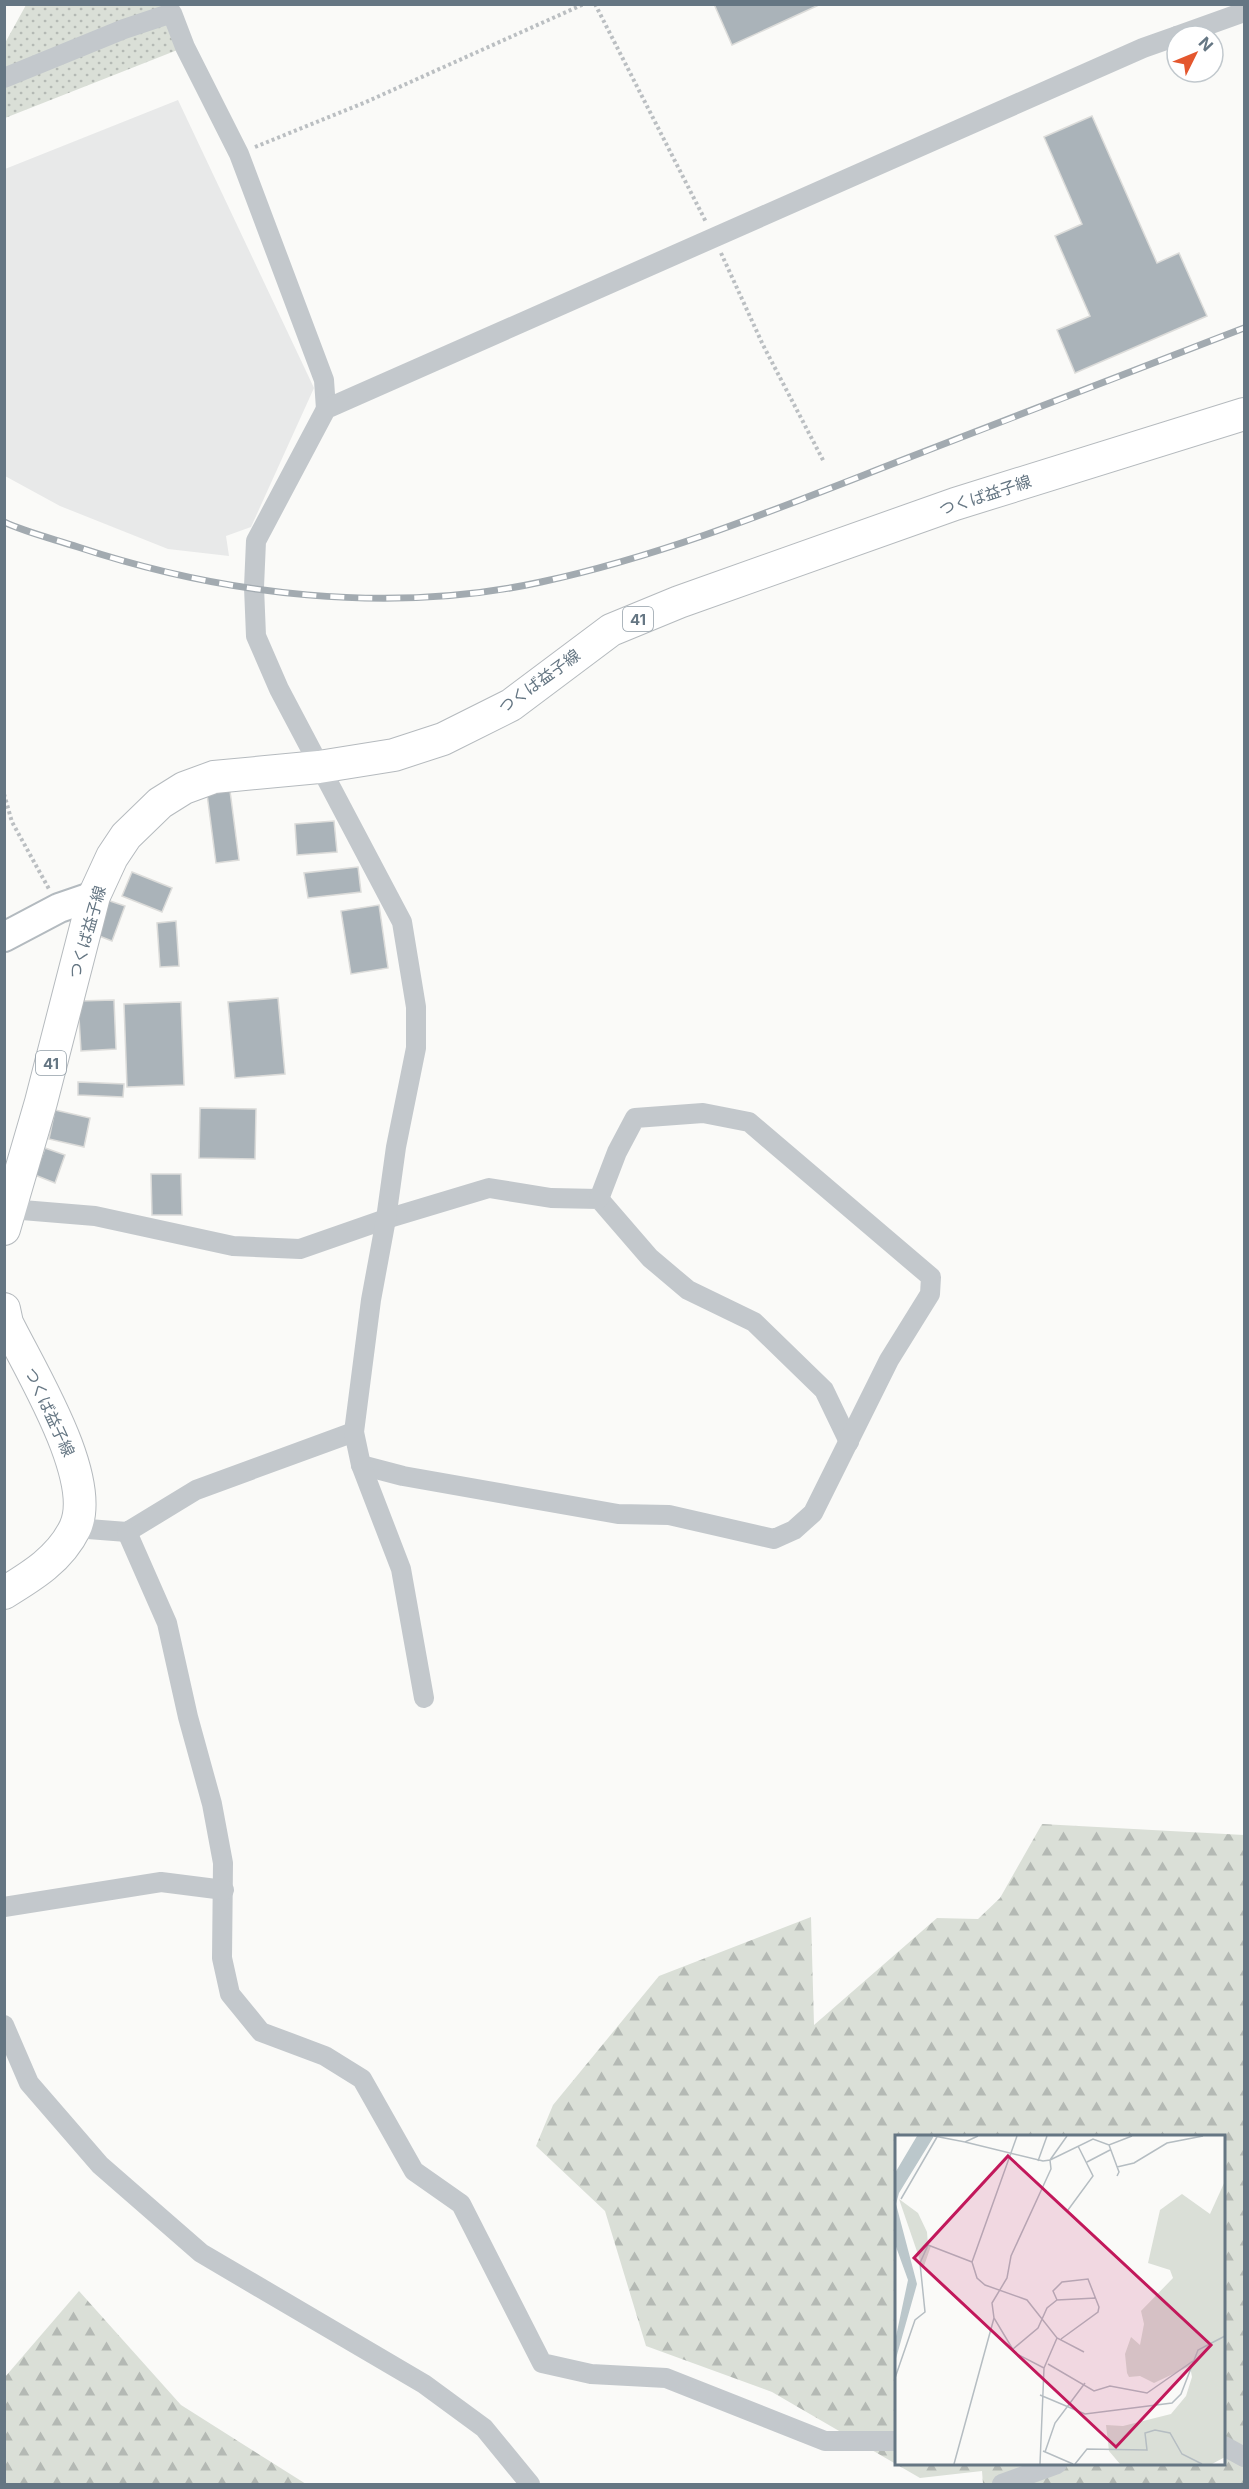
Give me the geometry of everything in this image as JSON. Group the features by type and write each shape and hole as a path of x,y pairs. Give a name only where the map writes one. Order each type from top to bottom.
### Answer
{"main road":[{"name":"つくば益子線","path":"7,1219 41,1102 94,896 112,856 126,836 160,803 184,788 214,777 319,767 394,755 460,731 511,705 611,630 679,602 955,504 1245,414"},
{"name":"つくば益子線","path":"4,1310 7,1323 69,1449 80,1489 80,1509 75,1528 42,1570 4,1593"}],"street":[{"path":"1211,24 1245,12"},
{"path":"4,78 124,29 172,13 185,47 239,154 324,380 326,409 256,541 254,587 256,636 279,689 402,922 416,1007 416,1048 396,1148 371,1300 354,1432 361,1465 400,1569 424,1698"},
{"path":"326,409 713,236 1165,40"},
{"path":"4,937 59,908 94,896"},
{"path":"361,1465 403,1476 618,1514 669,1515 774,1539 794,1530 813,1513 889,1360 930,1294 931,1277 749,1122 703,1113 635,1118 617,1152 599,1199"},
{"path":"7,1219 95,1216 233,1246 300,1249 386,1219 489,1188 550,1198 599,1199 650,1258 688,1290 754,1322 785,1352 824,1390 849,1442"},
{"path":"75,1528 127,1532 196,1490 354,1432"},
{"path":"127,1532 168,1623 188,1717 212,1804 223,1863 222,1958 230,1994 261,2032 325,2056 362,2079 414,2171 461,2204 542,2362 591,2374 666,2378 825,2441 895,2441"},
{"path":"4,1907 161,1882 224,1890"},
{"path":"4,2025 28,2083 100,2165 201,2253 424,2384 484,2428 530,2484"},
{"path":"1225,2447 1245,2457"},
{"path":"1032,2465 1048,2467"},
{"path":"1002,2484 1048,2467"}],"path":[{"path":"239,154 299,127 366,102 584,4"},
{"path":"595,4 713,236 763,345 824,462"},
{"path":"4,794 12,822 59,908"}],"shaded area":[{"path":"178,100 314,388 251,527 226,536 229,556 168,549 60,506 5,476 5,169"}],"green space":[{"path":"26,5 177,5 172,13 185,47 5,118 5,43"},
{"path":"1042,1824 1244,1835 1244,2484 983,2484 982,2471 920,2478 898,2465 1225,2465 1225,2135 895,2135 895,2463 772,2392 646,2346 605,2211 536,2146 553,2105 659,1976 811,1917 814,2025 937,1918 978,1919 1000,1898"},
{"path":"79,2291 181,2405 306,2484 5,2484 5,2377"}],"building":[{"path":"714,4 821,4 732,45"},
{"path":"1092,116 1157,263 1179,253 1207,316 1075,373 1057,330 1090,316 1055,236 1082,224 1044,137"},
{"path":"230,791 239,860 216,863 207,794"},
{"path":"334,821 337,852 297,855 295,824"},
{"path":"358,867 361,892 308,898 304,873"},
{"path":"132,872 172,888 162,912 122,896"},
{"path":"107,900 125,906 112,941 94,934"},
{"path":"379,905 388,968 351,974 341,911"},
{"path":"176,921 179,966 160,967 157,923"},
{"path":"278,998 285,1074 235,1078 228,1002"},
{"path":"114,1000 116,1049 81,1051 78,1001"},
{"path":"181,1002 184,1085 127,1087 124,1004"},
{"path":"78,1082 124,1084 123,1097 78,1095"},
{"path":"200,1108 256,1109 255,1159 199,1158"},
{"path":"55,1110 90,1118 84,1147 49,1139"},
{"path":"45,1148 65,1155 55,1183 35,1175"},
{"path":"151,1174 181,1174 182,1215 152,1215"}],"railway":[{"path":"4,522 133,564 248,588 307,595 366,598 425,597 484,592 586,571 719,530 1244,328"}]}
